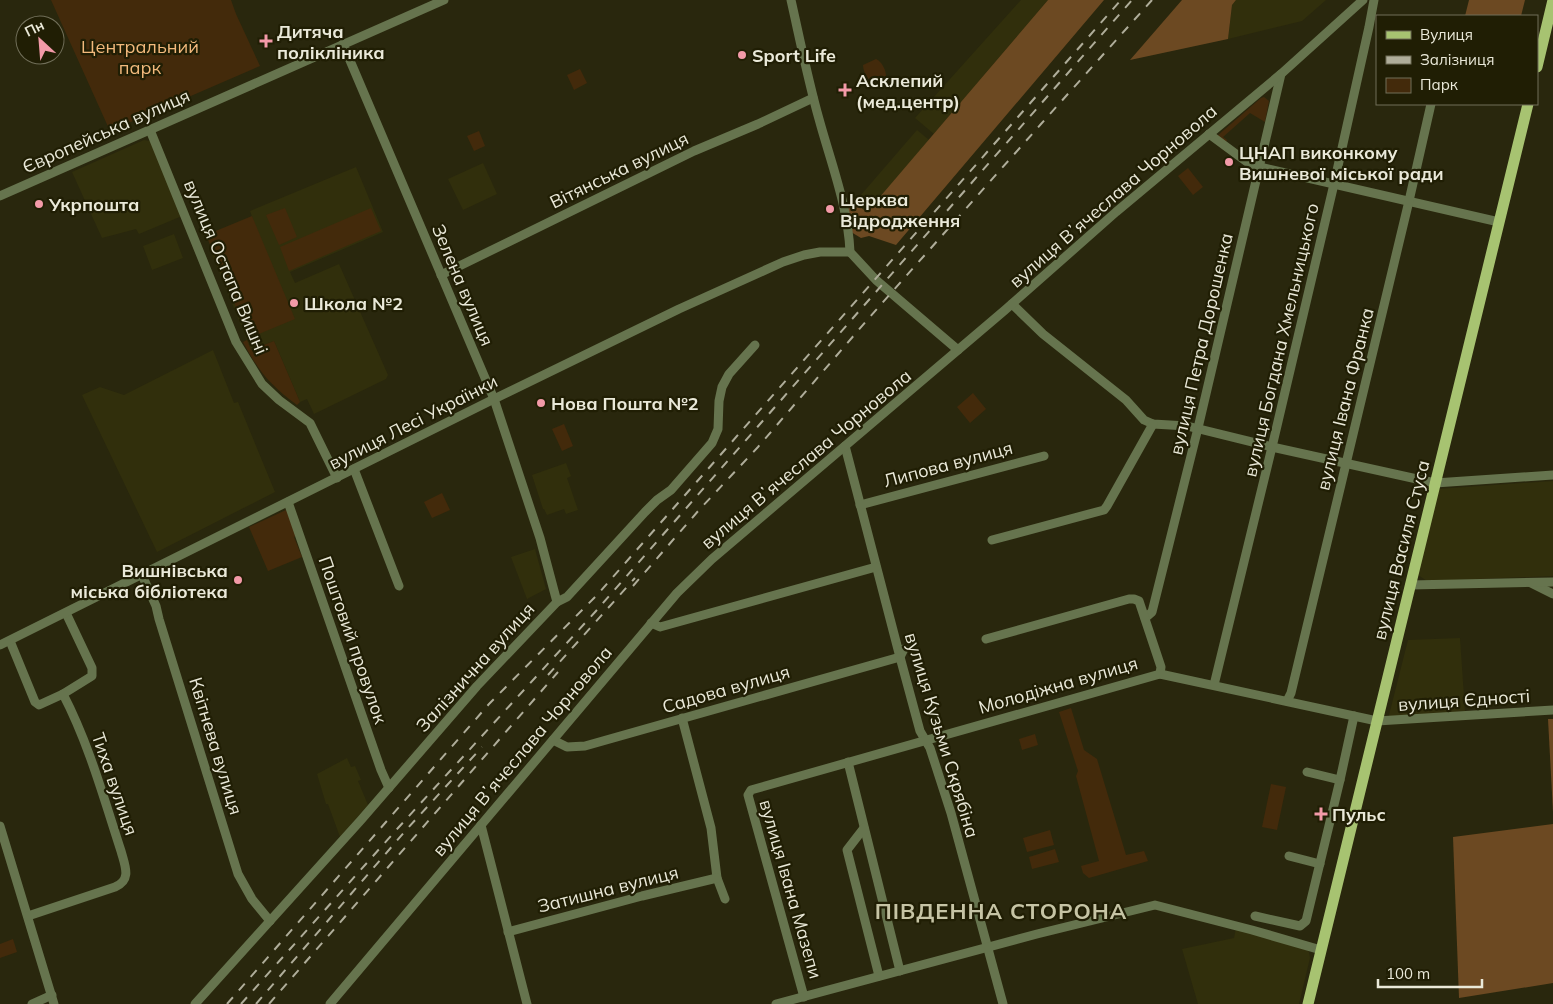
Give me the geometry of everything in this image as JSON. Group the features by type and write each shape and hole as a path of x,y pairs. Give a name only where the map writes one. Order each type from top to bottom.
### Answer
{"main road":[{"path":"1538,63 1553,0"},
{"name":"вулиця Василя Стуса","path":"1308,1004 1528,105"}],"street":[{"name":"Європейська вулиця","path":"0,196 444,0"},
{"path":"791,0 813,98 845,209 850,252 870,275 958,350"},
{"name":"вулиця Вʼячеслава Чорновола","path":"330,1004 677,594 712,560 1012,304 1116,212 1281,74 1363,0"},
{"name":"вулиця Богдана Хмельницького","path":"1214,686 1334,184 1374,0"},
{"name":"Зелена вулиця","path":"344,44 494,400 532,512 557,602"},
{"name":"вулиця Петра Дорошенка","path":"1146,618 1152,612 1198,428 1281,74"},
{"name":"Вітянська вулиця","path":"441,274 694,151 813,98"},
{"name":"вулиця Івана Франка","path":"1287,701 1291,693 1431,105"},
{"name":"вулиця Остапа Вишні","path":"150,130 236,342 262,384 279,400 310,423 337,478"},
{"path":"1209,134 1251,165 1499,222"},
{"name":"вулиця Лесі Українки","path":"0,645 662,317 783,262 820,252 850,252"},
{"path":"1012,304 1043,334 1126,400 1144,420 1153,424 1198,428 1345,464 1435,483 1553,475"},
{"name":"Залізнична вулиця","path":"196,1004 478,686 557,602 567,598 645,512 657,500 672,490 712,443 718,429 719,401 722,387 729,374 755,345"},
{"path":"992,540 1104,510 1153,424"},
{"name":"вулиця Кузьми Скрябіна","path":"845,446 876,567 902,653 920,731 926,739 951,813 1003,1004"},
{"name":"Липова вулиця","path":"860,505 1044,456"},
{"path":"354,469 399,586"},
{"name":"Поштовий провулок","path":"288,502 381,770 389,788"},
{"path":"651,623 660,627 876,567"},
{"name":"Квітнева вулиця","path":"142,575 156,606 238,874 252,899 270,921"},
{"path":"1410,585 1529,581 1553,582"},
{"path":"1529,581 1553,594"},
{"path":"986,639 1134,599 1139,601 1146,618 1161,667 1160,674"},
{"path":"10,641 35,702 39,705 63,694 92,676 92,668 66,613"},
{"name":"Садова вулиця","path":"553,740 567,747 585,746 902,653"},
{"name":"Молодіжна вулиця","path":"751,790 1160,674 1377,721"},
{"name":"Тиха вулиця","path":"28,916 115,887 124,882 126,878 121,852 89,753 75,716 63,694"},
{"name":"вулиця Єдності","path":"1377,721 1553,710"},
{"path":"1256,916 1300,926 1306,922 1354,716"},
{"path":"682,718 711,828 717,878 725,899"},
{"path":"848,762 900,971"},
{"path":"1307,772 1340,780"},
{"name":"вулиця Івана Мазепи","path":"751,790 748,795 804,997"},
{"path":"481,825 527,1004"},
{"path":"0,826 2,838 53,1000 32,1004"},
{"path":"864,828 847,850 879,976"},
{"path":"1289,856 1320,864"},
{"name":"Затишна вулиця","path":"508,932 717,878"},
{"path":"776,1004 1155,905 1321,950"}],"shaded area":[{"path":"1021,0 1048,0 934,134 915,118"},
{"path":"1048,0 1104,0 896,245 869,236 861,238 851,232 847,209 854,203 867,212"},
{"path":"1182,0 1236,0 1232,5 1228,39 1130,60"},
{"path":"1236,0 1326,0 1302,21 1228,39 1232,5"},
{"path":"1469,0 1525,0 1521,15 1465,15"},
{"path":"917,130 929,140 867,213 854,203"},
{"path":"144,140 150,141 182,216 139,234 136,229 102,238 72,172"},
{"path":"483,163 497,194 463,210 448,179"},
{"name":"Школа №2","path":"356,167 383,232 290,272 295,283 339,264 388,375 386,379 314,414 307,399 300,402 274,341 251,350 212,254 258,234 250,211"},
{"path":"174,234 183,258 152,270 143,246"},
{"path":"213,350 234,403 238,402 275,492 157,552 82,395 100,387 124,395"},
{"path":"566,463 571,476 567,478 578,510 566,514 564,509 547,515 543,509 532,475"},
{"path":"1553,481 1553,576 1427,581 1418,575 1437,489"},
{"path":"535,549 546,589 527,599 511,557"},
{"path":"1460,638 1465,711 1388,719 1408,640"},
{"path":"1548,719 1553,719 1553,812"},
{"path":"347,758 351,767 355,766 361,780 358,781 368,805 340,837 328,804 326,804 317,774"},
{"path":"1553,824 1553,983 1459,998 1453,837"},
{"path":"1236,928 1306,948 1310,958 1299,1004 1198,1004 1182,949 1234,938"}],"green space":[{"name":"Центральний парк","path":"51,0 231,0 260,66 110,131 65,31 65,15 58,15"},
{"path":"876,59 883,66 886,76 872,82 868,79 863,65"},
{"path":"580,69 587,83 574,90 567,75"},
{"path":"1264,97 1269,101 1265,122 1250,113 1223,137 1227,140 1226,142 1217,136 1261,98"},
{"path":"479,131 485,146 474,151 467,136"},
{"path":"1188,168 1203,187 1193,195 1178,176"},
{"path":"285,208 297,237 279,245 266,215"},
{"path":"371,208 381,231 289,271 280,247"},
{"path":"252,216 295,319 249,338 206,235"},
{"path":"247,340 251,350 274,341 300,402 297,405 279,391 260,370 243,342"},
{"path":"973,393 986,409 970,423 957,407"},
{"path":"564,424 573,446 562,451 552,429"},
{"path":"442,493 450,510 432,518 424,502"},
{"path":"286,510 297,535 294,537 302,557 268,571 249,527"},
{"path":"1071,708 1084,750 1097,759 1126,855 1144,851 1148,861 1089,878 1083,873 1081,866 1099,861 1076,776 1078,771 1059,712"},
{"path":"1035,734 1038,745 1022,750 1019,739"},
{"path":"1271,784 1286,787 1277,830 1262,827"},
{"path":"1050,830 1054,845 1027,852 1023,838"},
{"path":"1055,849 1059,862 1032,869 1029,857"},
{"path":"13,939 17,952 0,958 0,944"}],"railway":[{"path":"227,1004 489,704 597,595 1121,0"},
{"path":"241,1004 596,611 1132,0"},
{"path":"633,586 1152,0"},
{"path":"548,675 635,578"},
{"path":"269,1004 558,672"},
{"path":"256,1004 407,829 482,747"}],"place":[{"name":"Дитяча полікліника","path":"266,41"},
{"name":"Sport Life","path":"742,55"},
{"name":"Асклепий (мед.центр)","path":"845,90"},
{"name":"ЦНАП виконкому Вишневої міської ради","path":"1229,162"},
{"name":"Укрпошта","path":"39,204"},
{"name":"Церква Відродження","path":"830,209"},
{"name":"Школа №2","path":"294,303"},
{"name":"Нова Пошта №2","path":"541,403"},
{"name":"Вишнівська міська бібліотека","path":"238,580"},
{"name":"Пульс","path":"1321,814"}],"district":[{"name":"ПІВДЕННА СТОРОНА","path":"1001,911"}]}
